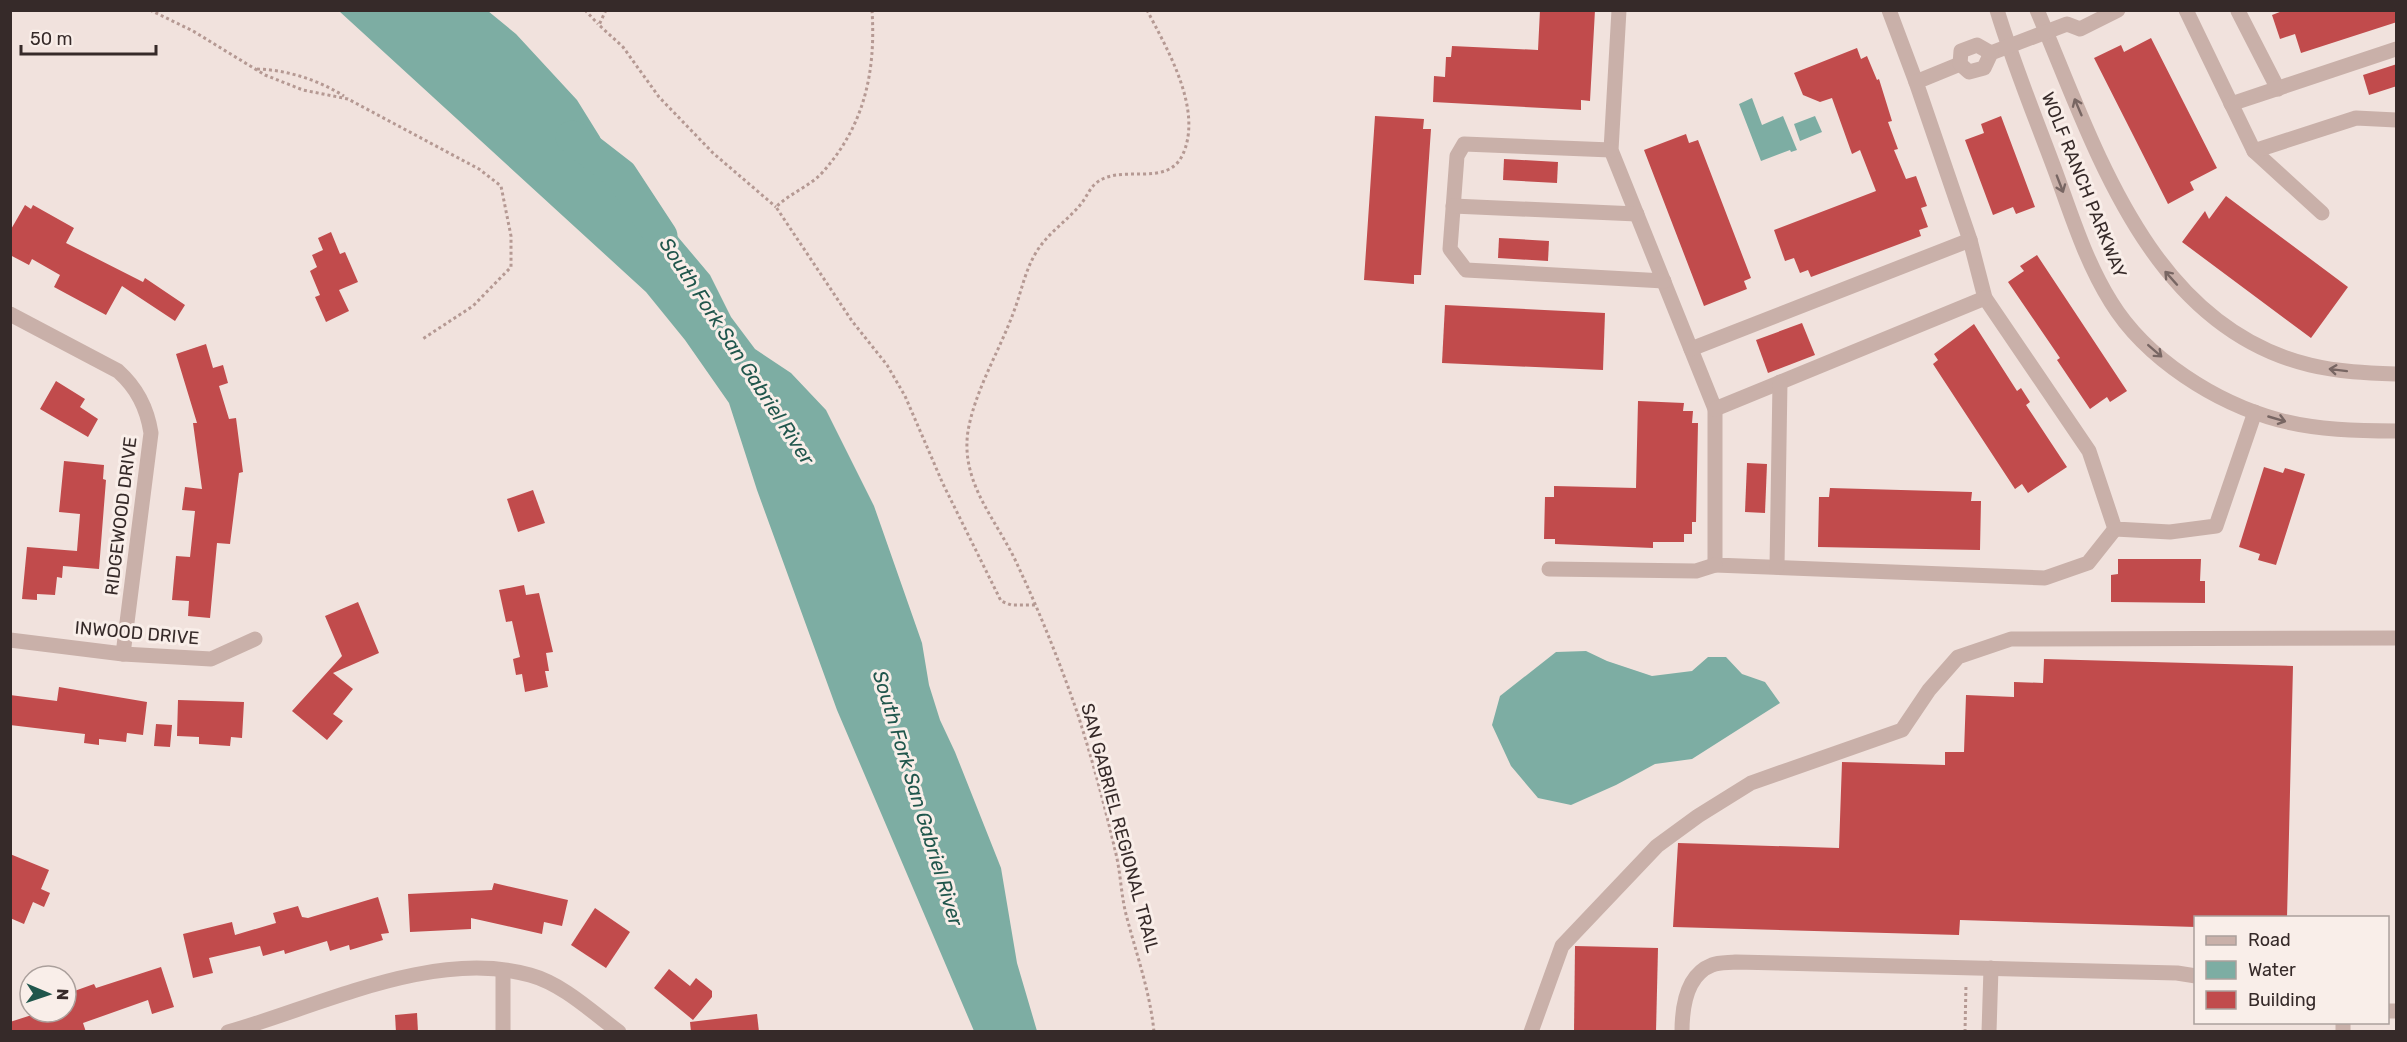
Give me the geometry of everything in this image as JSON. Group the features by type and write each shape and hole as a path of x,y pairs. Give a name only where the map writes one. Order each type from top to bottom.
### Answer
{"street":[{"path":"1619,10 1611,150 1715,409 1715,565"},
{"path":"1889,10 1970,240 1985,298 2089,451 2115,529"},
{"name":"WOLF RANCH PARKWAY","path":"1997,10 2008,46 2086,254 2112,304 2145,343 2174,367 2204,387 2255,412 2298,424 2350,430 2397,431"},
{"name":"WOLF RANCH PARKWAY","path":"2037,10 2095,148 2134,225 2165,272 2180,288 2240,334 2294,361 2334,370 2397,374"},
{"path":"1916,82 1960,64 1969,72 1984,68 1991,53 2047,33 2068,17 2080,29 2118,10"},
{"path":"2186,10 2254,151 2322,213"},
{"path":"2238,11 2278,89"},
{"path":"2231,104 2397,49"},
{"path":"2254,151 2356,118 2397,120"},
{"path":"1611,150 1464,144 1457,156 1450,249 1466,270 1664,281"},
{"path":"1453,206 1637,214"},
{"path":"1691,349 1970,240"},
{"path":"1715,409 1985,298"},
{"name":"RIDGEWOOD DRIVE","path":"10,314 118,371 130,382 148,412 151,433 123,654"},
{"path":"1778,567 1780,382"},
{"path":"2115,529 2170,531 2216,526 2255,412"},
{"path":"1549,569 1696,571 1715,565 2045,578 2088,563 2115,529"},
{"path":"1531,1032 1562,946 1657,846 1698,816 1751,783 1902,730 1929,690 1958,657 2011,639 2256,636 2397,638"},
{"name":"INWOOD DRIVE","path":"10,640 123,654 211,659 255,639"},
{"path":"1682,1032 1682,1008 1691,982 1712,965 1736,962 2177,973 2194,976"},
{"path":"1989,1032 1990,968"},
{"path":"228,1032 251,1028 408,975 443,970 531,975 555,987 619,1032"},
{"path":"503,1032 506,972"}],"path":[{"path":"150,10 193,31 254,69 303,90 348,99"},
{"path":"585,10 623,46 659,97 713,153 776,207 852,321 888,365 905,396 943,484 1001,601 1011,605 1036,605"},
{"path":"599,25 606,10"},
{"path":"776,207 819,175 854,129 870,75 872,10"},
{"name":"SAN GABRIEL REGIONAL TRAIL","path":"1146,10 1170,55 1187,104 1184,152 1176,165 1162,173 1109,176 1094,184 1082,202 1039,248 1024,275 1015,309 978,398 968,430 967,457 980,502 1007,542 1036,605 1077,713 1117,856 1126,915 1140,960 1154,1032"},
{"path":"254,69 277,70 312,80 479,169 501,186 511,236 511,267 473,306 421,340"},
{"path":"1965,1032 1966,968"}],"water":[{"path":"339,11 488,11 516,34 577,100 600,137 611,172 619,184 667,224 710,275 731,317 755,349 791,373 826,410 874,506 922,643 929,685 940,720 1001,868 1017,963 1037,1031 974,1031 837,710 757,490 729,403 685,340 646,292"},
{"path":"1752,98 1762,125 1783,116 1797,150 1791,152 1790,150 1761,161 1739,104"},
{"path":"1815,116 1822,132 1800,141 1794,124"},
{"path":"1586,651 1607,661 1652,676 1692,671 1708,657 1726,657 1742,674 1765,682 1780,703 1692,759 1655,764 1571,805 1538,798 1511,766 1492,725 1500,696 1556,652"}],"building":[{"path":"1540,10 1595,10 1590,101 1581,100 1581,110 1433,102 1434,76 1445,77 1446,57 1451,57 1452,46 1538,50"},
{"path":"2285,10 2397,10 2397,22 2301,53 2295,34 2280,39 2272,15"},
{"path":"2151,38 2217,168 2190,182 2194,190 2168,204 2094,58 2121,45 2124,52"},
{"path":"1857,48 1861,59 1867,56 1877,80 1879,79 1892,121 1888,122 1898,149 1894,150 1906,179 1916,176 1927,206 1921,208 1928,227 1919,230 1921,236 1811,277 1808,270 1800,273 1794,258 1785,261 1774,230 1876,191 1860,150 1852,154 1832,98 1820,102 1803,95 1794,73"},
{"path":"2397,64 2397,86 2369,95 2363,75"},
{"path":"1375,116 1424,119 1423,129 1431,129 1421,275 1414,275 1414,284 1364,280"},
{"path":"2001,116 2035,207 2016,214 2013,207 1993,215 1965,140 1984,133 1981,124"},
{"path":"1686,134 1689,143 1698,140 1751,278 1744,281 1747,289 1704,306 1644,150"},
{"path":"1504,159 1558,162 1557,183 1503,180"},
{"path":"2226,196 2348,287 2311,338 2182,242 2205,211 2209,219"},
{"path":"25,205 31,209 33,205 74,228 66,243 143,282 145,278 185,305 175,321 122,286 106,315 54,287 60,275 32,259 29,265 10,255 10,231"},
{"path":"331,232 340,254 345,252 358,282 339,290 349,311 326,322 315,297 320,295 310,271 317,267 312,255 323,250 318,238"},
{"path":"1499,238 1549,241 1548,261 1498,258"},
{"path":"2037,255 2127,391 2110,402 2107,397 2090,409 2057,360 2060,358 2008,282 2024,271 2020,266"},
{"path":"1445,305 1605,313 1603,370 1442,363"},
{"path":"1802,323 1815,355 1768,373 1756,340"},
{"path":"1974,324 2017,391 2021,388 2030,402 2026,405 2067,467 2028,493 2022,484 2015,489 1933,364 1938,360 1934,354"},
{"path":"206,344 213,368 223,365 228,383 219,386 229,419 236,418 243,472 239,473 230,544 217,543 210,618 188,616 189,601 172,600 176,556 190,557 195,511 182,510 185,487 202,489 193,423 197,423 176,354"},
{"path":"56,381 85,399 80,407 98,419 88,437 40,409"},
{"path":"1638,401 1684,403 1683,411 1693,411 1692,423 1698,423 1696,522 1692,522 1692,534 1684,534 1684,542 1653,542 1653,548 1555,544 1555,539 1544,539 1545,497 1554,497 1554,486 1636,488"},
{"path":"64,461 104,465 103,479 106,480 99,569 63,566 62,578 57,577 55,595 37,594 37,600 22,599 27,547 77,551 80,514 59,512"},
{"path":"1747,463 1767,464 1765,513 1745,512"},
{"path":"2264,467 2283,473 2285,468 2305,474 2276,565 2258,560 2260,554 2239,547"},
{"path":"1830,488 1972,492 1971,501 1981,501 1980,550 1818,547 1819,497 1829,497"},
{"path":"533,490 545,523 518,532 507,499"},
{"path":"2118,559 2201,559 2200,581 2205,581 2205,603 2111,602 2111,575 2118,574"},
{"path":"524,585 526,595 539,593 553,652 546,653 549,671 545,671 548,687 525,692 522,674 516,675 513,659 520,657 512,621 506,622 499,590"},
{"path":"358,602 379,653 333,673 353,689 333,714 343,721 327,740 292,711 342,656 325,616"},
{"path":"2044,659 2293,666 2287,916 2194,916 2194,927 1960,920 1959,935 1673,927 1678,843 1839,848 1842,762 1945,765 1945,752 1964,752 1966,695 2014,697 2014,682 2043,683"},
{"path":"59,687 147,702 143,735 127,733 126,742 99,739 99,745 84,743 85,734 10,725 10,695 57,701"},
{"path":"178,700 244,702 242,738 231,737 230,746 199,744 199,737 177,736"},
{"path":"156,724 172,725 170,747 154,746"},
{"path":"10,854 49,870 41,889 50,893 44,907 33,902 24,924 10,918"},
{"path":"494,883 568,900 562,926 544,922 542,934 471,918 471,929 410,932 408,894 492,890"},
{"path":"378,897 389,933 381,934 383,940 350,950 349,945 330,951 327,941 285,954 284,950 263,956 260,946 209,958 213,973 193,978 183,934 232,922 235,935 276,923 273,913 298,906 302,917 308,918"},
{"path":"595,908 630,932 606,968 571,945"},
{"path":"1575,946 1658,948 1656,1032 1574,1032"},
{"path":"161,967 174,1007 152,1014 148,1000 83,1023 86,1032 10,1032 10,1022 18,1019 18,1024 78,1024 78,990 94,984 96,988"},
{"path":"669,969 690,986 696,978 712,991 712,997 693,1020 654,988"},
{"path":"417,1013 418,1032 396,1032 395,1015"},
{"path":"757,1014 759,1032 691,1032 690,1022"}],"waterway":[{"name":"South Fork San Gabriel River","path":"572,137 621,175 661,236"}]}
